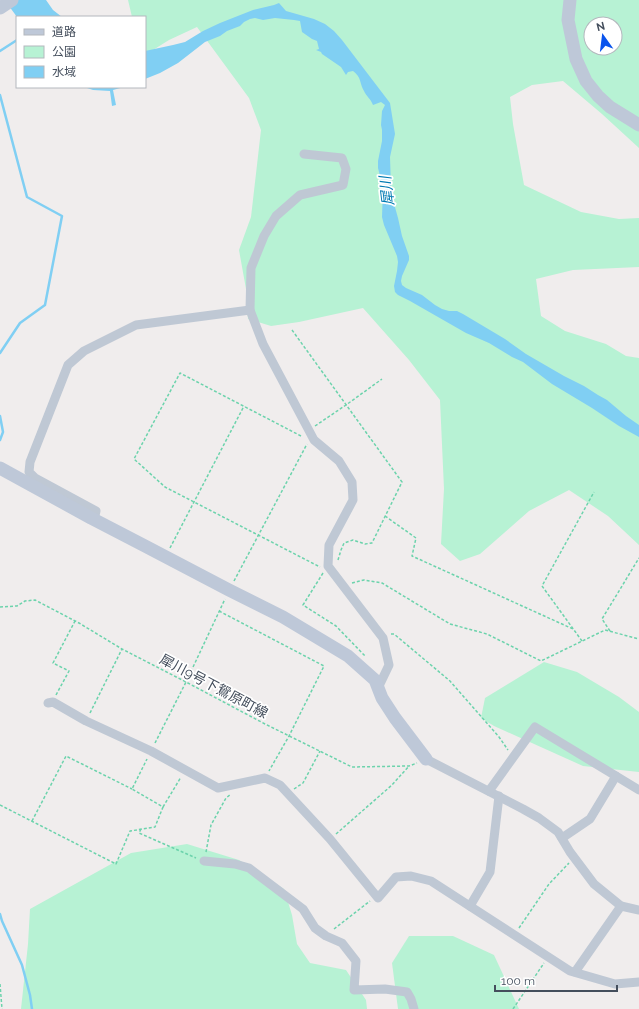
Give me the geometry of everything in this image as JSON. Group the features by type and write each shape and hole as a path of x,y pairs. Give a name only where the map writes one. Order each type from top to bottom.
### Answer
{"street":[{"path":"0,8 12,0"},
{"path":"570,0 568,20 576,59 586,81 598,96 610,107 639,125"},
{"path":"304,154 342,158 346,168 343,185 300,195 276,216 264,236 251,268 250,310 263,344 311,437 339,461 352,482 353,500 329,546 328,566 383,638 389,664 378,688"},
{"path":"93,519 96,511 35,478 29,472 30,462 68,365 84,351 136,325 250,310"},
{"path":"0,468 93,519 283,617 348,656 375,680 382,698 426,760 482,789 499,796 539,818 558,832 594,884 621,906 639,910"},
{"path":"51,702 86,721 151,751 218,788 265,778 280,785 330,839 378,898 396,876 411,876 431,881 570,971 615,984 639,982"},
{"path":"489,791 536,727 639,790"},
{"path":"562,838 590,819 616,776"},
{"path":"470,906 490,872 499,796"},
{"path":"204,861 235,864 249,868 303,909 315,928 326,936 342,943 356,961 354,990 385,989 407,992 414,1009"},
{"path":"575,972 621,906"}],"path":[{"path":"292,330 402,482 372,543 365,544 353,540 344,543 338,560"},
{"path":"311,437 244,406 180,373 134,459 165,487 321,568 328,566"},
{"path":"132,789 186,682 229,590 311,437 346,405 382,379"},
{"path":"166,557 244,406"},
{"path":"582,641 542,586 594,492"},
{"path":"385,516 416,538 412,556 573,629"},
{"path":"610,631 602,619 639,558"},
{"path":"328,566 303,605 336,626 369,660"},
{"path":"342,586 364,580 382,583 450,624 488,634 541,661 605,630 639,639"},
{"name":"犀川9号下鴛原町線","path":"0,607 17,606 25,601 35,600 75,621 122,649 265,724 352,767 409,766 426,760"},
{"path":"219,611 324,666 289,736 265,778"},
{"path":"51,702 69,671 53,663 75,621"},
{"path":"382,636 394,634 450,681 499,737 513,758"},
{"path":"86,721 122,649"},
{"path":"288,793 303,783 320,751"},
{"path":"32,821 66,756 163,806"},
{"path":"330,839 392,785 409,766"},
{"path":"0,805 116,864 130,831 155,827 163,806 185,770"},
{"path":"141,829 140,833 204,861 211,825 226,798 234,792"},
{"path":"515,935 549,884 574,857"},
{"path":"326,936 376,896"},
{"path":"513,1009 548,957"},
{"path":"0,984 2,1009"}],"green space":[{"path":"128,0 639,0 639,148 563,81 532,85 510,97 513,124 524,185 581,212 619,219 639,218 639,267 573,270 536,279 541,316 565,331 606,344 626,356 639,358 639,545 608,516 569,490 529,511 480,554 460,561 441,544 444,489 440,400 409,360 363,308 299,322 271,326 248,319 246,289 239,250 251,217 261,130 249,98 197,27 169,40 146,54 146,16 132,16"},
{"path":"544,662 577,672 619,697 639,712 639,772 583,766 494,726 481,718 485,698"},
{"path":"187,844 239,860 284,889 292,915 297,944 310,963 346,970 366,1000 367,1009 21,1009 30,909 131,853"},
{"path":"409,936 453,936 494,955 519,1009 398,1009 392,963"}],"water":[{"path":"18,0 46,0 53,10 61,16 16,16 9,6"},
{"name":"犀川","path":"279,3 286,11 314,19 325,24 334,31 390,103 395,134 390,157 391,187 402,236 409,256 409,260 402,276 402,285 422,295 442,309 457,311 463,314 505,339 526,354 607,400 639,425 639,437 552,384 523,362 489,343 466,333 395,292 394,286 398,262 382,217 383,188 378,168 382,141 382,111 385,105 381,102 373,105 362,88 359,78 353,71 348,72 346,75 341,67 316,50 319,49 317,41 302,32 300,21 275,18 263,20 255,18 250,19 240,26 205,42 178,63 146,79 146,51 185,42 220,23 253,10"},
{"path":"87,88 120,88 113,90 116,105 112,106 110,91 93,90"}],"waterway":[{"path":"0,51 16,41"},
{"path":"0,95 27,197 62,216 45,305 20,323 0,353"},
{"path":"0,416 3,432 0,440"},
{"path":"0,914 22,965 32,1009"}]}
